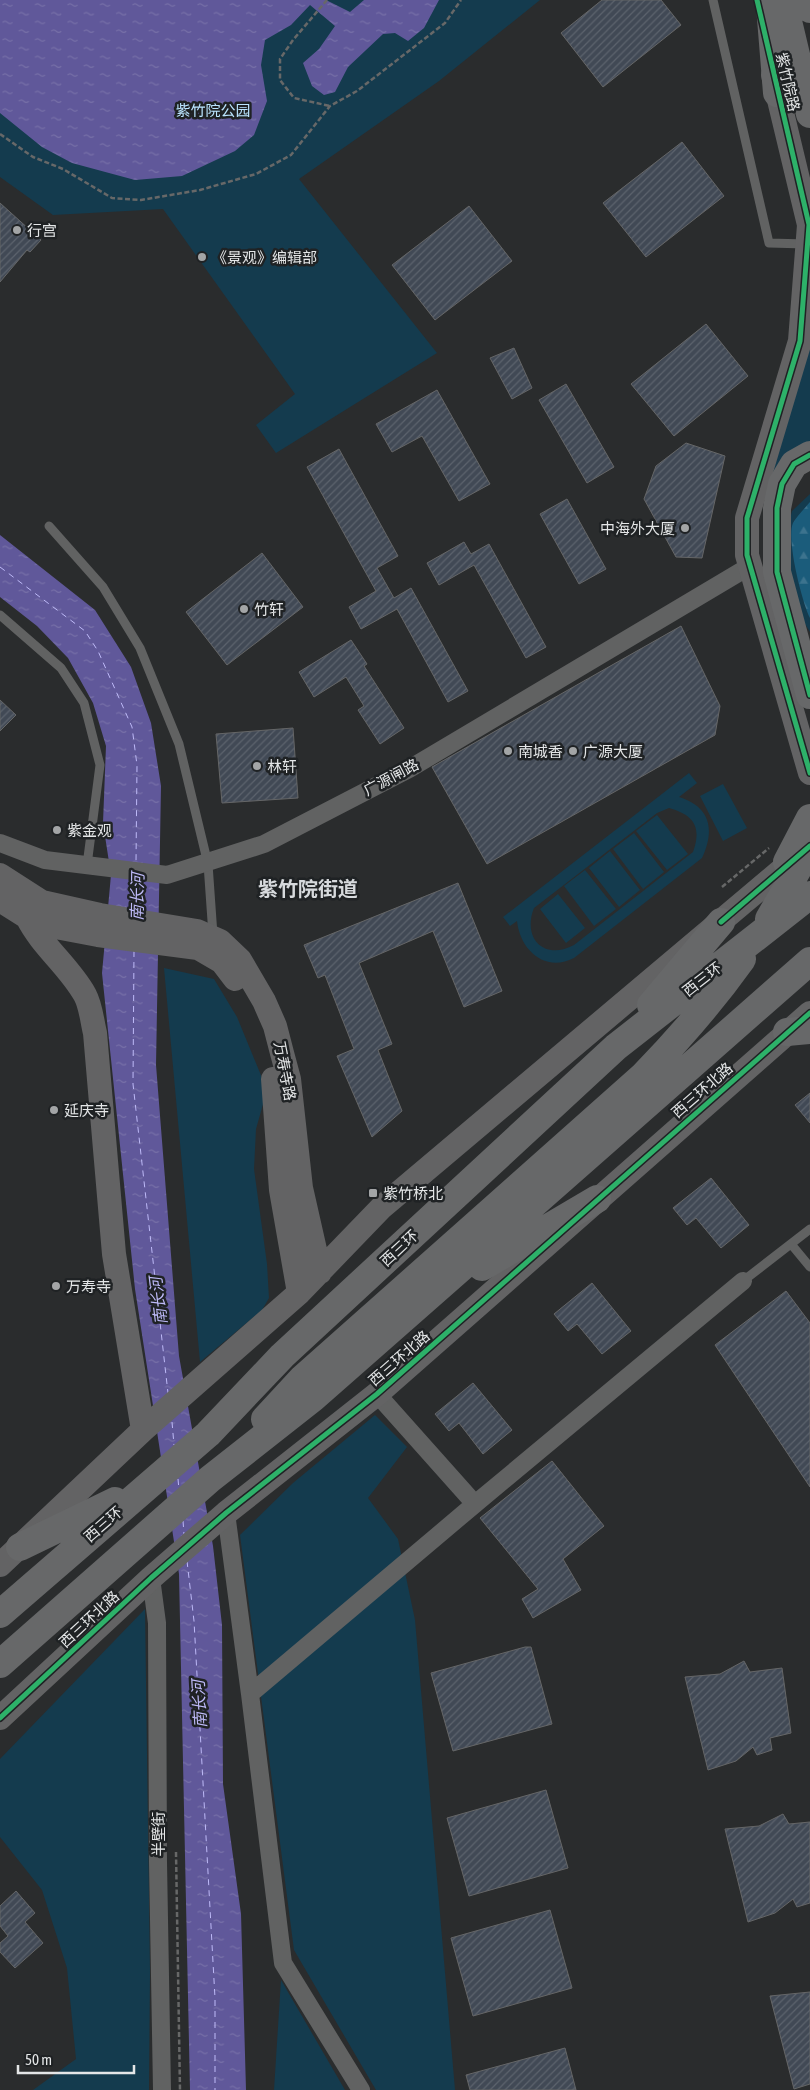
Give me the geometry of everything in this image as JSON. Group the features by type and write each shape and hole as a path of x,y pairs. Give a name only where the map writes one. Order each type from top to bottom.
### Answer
{"highway":[{"path":"770,0 777,92"},
{"name":"紫竹院路","path":"783,0 810,114"},
{"path":"808,0 810,9"},
{"path":"810,455 794,464 782,484 777,508 776,572 810,695"},
{"path":"210,1479 302,1379 639,1072 736,947 781,874 810,818"},
{"path":"208,1434 292,1367 683,1035 719,991 776,909 810,847"},
{"name":"西三环","path":"0,1614 208,1434 282,1356 616,1047 810,895"},
{"path":"616,1047 721,922"},
{"path":"0,1664 210,1479 313,1398 425,1301 810,961"},
{"path":"425,1301 597,1199"},
{"path":"20,1547 150,1483"}],"street":[{"name":"紫竹院路","path":"757,0 809,232 800,341 747,518 747,555 810,773"},
{"name":"广源闸路","path":"0,843 45,860 167,875 208,864 264,844 409,769 750,566"},
{"path":"0,1565 144,1430 300,1293 382,1207 810,847"},
{"path":"0,875 42,902 99,925"},
{"path":"0,900 27,918 99,925 167,935"},
{"path":"27,918 36,935 61,963 86,997 91,1015 95,1033 114,1254 144,1430"},
{"name":"万寿寺路","path":"167,935 197,931 220,940 244,966 252,978 275,1026 289,1079 301,1188 320,1272"},
{"name":"万寿寺路","path":"167,935 198,948 222,962 240,985 254,1012 273,1072 281,1190 300,1293"},
{"name":"西三环北路","path":"0,1718 157,1573 226,1513 377,1394 597,1199 799,1031 810,1013"},
{"path":"250,1694 743,1281"},
{"path":"377,1394 475,1504"},
{"path":"226,1513 283,1963 361,2090"},
{"name":"半壁街","path":"157,1573 162,2090"}],"lane":[{"path":"713,0 769,242 809,232"},
{"path":"49,526 103,587 140,648 179,744 208,864 213,938"},
{"path":"0,615 61,668 84,703 100,765 88,865"},
{"path":"743,1281 810,1229"},
{"path":"791,1244 810,1268"}],"path":[{"path":"327,0 293,40 280,59 280,80 294,98 330,106"},
{"path":"0,134 32,157 63,168 112,198 140,200 200,190 256,174 291,156 330,106 357,91 445,23 461,0"},
{"path":"722,887 774,842"}],"green space":[{"name":"紫竹院公园","path":"0,0 540,0 439,81 299,179 437,353 276,453 256,425 295,394 163,209 53,215 0,177"},
{"path":"810,347 810,445 771,478"},
{"path":"810,494 810,632 788,596 786,537 792,511"},
{"path":"810,502 810,618 796,570 791,531 793,523"},
{"path":"689,773 697,783 679,797 690,801 704,813 709,829 706,848 702,858 574,958 553,963 544,961 536,956 523,941 517,921 510,926 503,917","holes":["669,808 685,814 694,823 697,836 693,852 574,945 553,950 538,944 533,937 531,929 534,908 657,813"]},
{"path":"723,784 747,828 723,841 700,796"},
{"path":"657,815 688,854 667,870 636,831"},
{"path":"634,833 664,872 643,889 613,849"},
{"path":"610,851 640,890 619,907 589,868"},
{"path":"585,870 616,909 594,926 564,886"},
{"path":"558,894 585,928 566,943 540,909"},
{"path":"164,968 214,979 237,1017 267,1090 256,1129 254,1169 267,1264 269,1298 262,1310 200,1362"},
{"path":"375,1415 407,1447 368,1498 398,1539 415,1620 455,2090 376,2090 294,1950 240,1535 293,1483"},
{"path":"145,1609 150,1972 149,2090 33,2090 76,2059 67,1968 42,1890 0,1837 0,1759"},
{"path":"281,1980 345,2090 274,2090"}],"water":[{"path":"0,0 326,0 350,12 364,0 439,0 424,28 408,41 395,33 383,34 348,67 335,92 324,95 312,86 303,63 319,49 335,26 310,5 291,25 265,40 261,65 267,101 254,135 235,151 182,176 135,180 72,163 42,147 0,113"},
{"name":"南长河","path":"0,535 95,610 131,667 151,723 161,786 156,1065 179,1356 213,1546 222,1625 223,1784 241,1914 246,2090 190,2090 179,1574 135,1289 102,973 111,875 103,823 106,746 93,703 68,658 37,626 0,597"}],"building":[{"path":"602,0 661,0 681,25 603,87 561,33"},
{"path":"682,142 724,196 646,257 603,203"},
{"path":"0,203 41,240 30,252 27,250 0,282"},
{"path":"469,206 512,261 435,320 392,265"},
{"path":"706,324 748,376 674,436 631,384"},
{"path":"514,348 532,388 512,399 490,358"},
{"path":"566,384 614,467 587,483 539,400"},
{"path":"437,390 490,484 459,501 422,436 392,452 376,424"},
{"name":"中海外大厦","path":"686,443 725,456 702,558 676,557 644,499 656,466"},
{"path":"339,449 398,556 377,568 394,598 411,588 468,691 448,702 397,609 361,629 349,607 376,591 307,467"},
{"path":"567,499 606,569 579,584 540,514"},
{"path":"464,542 471,554 489,544 546,647 526,658 474,565 439,585 427,563"},
{"name":"竹轩","path":"262,553 303,607 227,665 186,612"},
{"name":"广源大厦","path":"681,626 720,706 715,735 487,864 432,767"},
{"path":"351,640 367,664 364,666 404,728 380,744 358,710 364,706 346,677 314,697 299,672"},
{"path":"0,700 16,715 0,731"},
{"name":"林轩","path":"293,728 298,798 222,803 216,734"},
{"path":"458,883 502,991 464,1007 433,931 359,963 392,1044 378,1050 402,1111 372,1137 337,1056 354,1049 325,975 318,978 304,945"},
{"path":"810,1093 810,1123 795,1105"},
{"path":"711,1178 749,1225 721,1248 696,1218 687,1225 673,1208"},
{"path":"592,1283 631,1331 602,1354 577,1324 568,1331 554,1314"},
{"path":"786,1291 810,1323 810,1487 715,1345"},
{"path":"473,1383 512,1430 483,1454 459,1423 449,1431 435,1414"},
{"path":"552,1461 604,1526 563,1559 581,1590 533,1618 522,1599 538,1589 480,1518"},
{"path":"525,1647 531,1647 552,1724 453,1751 431,1673"},
{"path":"744,1661 750,1672 782,1668 791,1733 770,1738 772,1750 757,1755 753,1747 736,1761 708,1770 685,1677 720,1674"},
{"path":"546,1790 568,1868 469,1896 447,1818"},
{"path":"783,1814 789,1824 810,1822 810,1903 797,1907 793,1899 775,1913 748,1922 725,1829 759,1826"},
{"path":"16,1891 35,1913 25,1922 43,1943 15,1968 0,1952 0,1943 8,1936 0,1926 0,1906"},
{"path":"550,1910 572,1988 473,2016 451,1938"},
{"path":"810,1992 810,2084 794,2089 770,1996"},
{"path":"565,2048 576,2090 470,2090 466,2075"}],"ferry route":[{"path":"0,567 85,631 98,651 132,727 137,765 136,862"},
{"path":"135,879 135,910"},
{"path":"134,951 133,1084 168,1393"},
{"path":"172,1422 174,1445"},
{"path":"178,1479 179,1490"},
{"path":"183,1521 184,1534"},
{"path":"187,1561 194,1621 215,1998 215,2090"}],"cycle path":[{"path":"757,0 810,229"},
{"path":"809,225 800,341 747,518 747,555 810,773"},
{"path":"810,455 794,464 782,484 777,508 777,572 810,695"},
{"path":"721,922 810,846"},
{"path":"0,1718 151,1578 226,1513 377,1394 810,1013"}],"place":[{"name":"行宫","path":"17,230"},
{"name":"《景观》编辑部","path":"202,257"},
{"name":"中海外大厦","path":"685,528"},
{"name":"竹轩","path":"244,609"},
{"name":"南城香","path":"508,751"},
{"name":"广源大厦","path":"573,751"},
{"name":"林轩","path":"257,766"},
{"name":"紫金观","path":"57,830"},
{"name":"延庆寺","path":"54,1110"},
{"name":"紫竹桥北","path":"373,1193"},
{"name":"万寿寺","path":"56,1286"}],"district":[{"name":"紫竹院街道","path":"308,888"}]}
